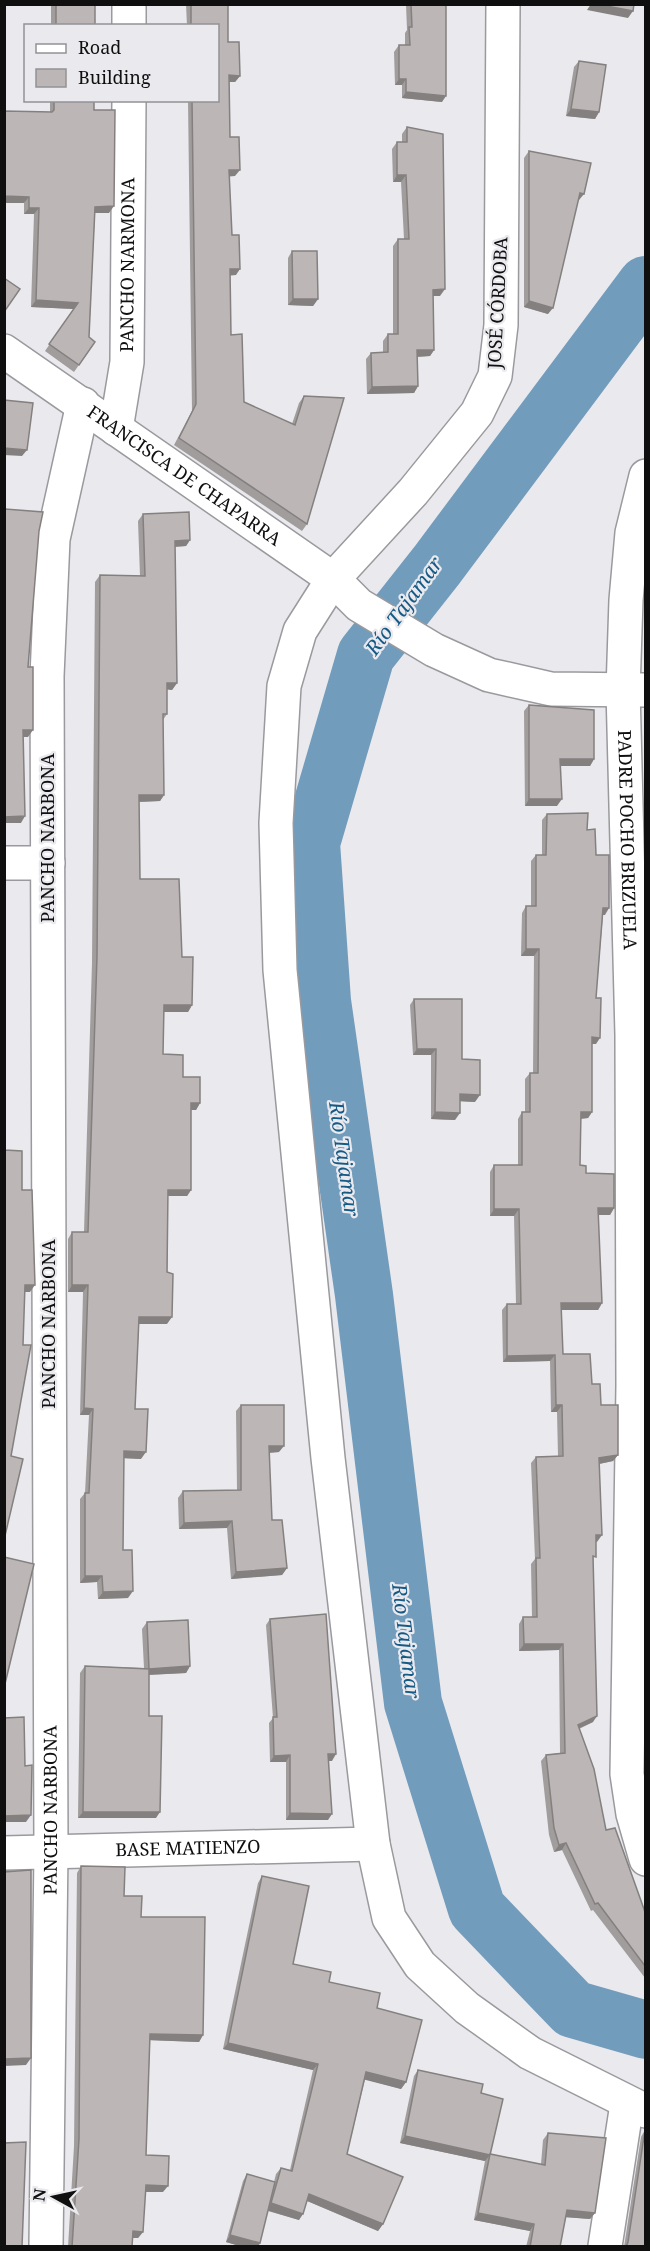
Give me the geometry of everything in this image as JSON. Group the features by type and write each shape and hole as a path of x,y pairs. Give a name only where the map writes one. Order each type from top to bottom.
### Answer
{"street":[{"path":"129,4 129,24"},
{"name":"JOSÉ CÓRDOBA","path":"503,4 501,325 495,376 477,413 413,492 333,579 300,631 284,686 276,823 280,959 328,1458 373,1844 389,1918 420,1965 467,2008 530,2053 636,2107"},
{"name":"PANCHO NARMONA","path":"116,429 127,362 129,102"},
{"name":"FRANCISCA DE CHAPARRA","path":"4,351 333,579 359,605 434,650 489,675 551,688 634,690"},
{"name":"PANCHO NARBONA","path":"46,2247 51,1852 47,676 54,539 83,405"},
{"name":"PADRE POCHO BRIZUELA","path":"645,476 631,544 626,600 634,690 639,1385 636,1745 627,1774 633,1814 645,1859"},
{"path":"4,863 48,863"},
{"name":"BASE MATIENZO","path":"4,1852 373,1844"},
{"path":"605,2247 636,2107"}],"building":[{"path":"56,4 95,4 95,24 56,24"},
{"path":"191,4 228,4 228,42 239,42 240,76 229,75 230,137 239,137 240,170 229,170 232,235 239,235 240,269 230,269 231,335 242,334 244,402 295,425 304,396 344,398 307,524 179,438 196,404 192,102 219,102 219,24 191,24"},
{"path":"411,4 446,4 446,96 406,92 406,79 399,79 399,45 410,45"},
{"path":"596,4 634,4 633,11"},
{"path":"579,61 606,65 599,112 571,109"},
{"path":"54,102 94,102 94,110 115,110 114,206 95,207 89,337 95,342 79,365 49,344 78,303 36,300 39,208 29,208 29,197 4,196 4,111 52,112"},
{"path":"407,127 443,134 445,289 433,290 434,350 417,350 418,386 372,387 371,353 388,352 388,334 398,334 398,239 409,239 406,175 397,175 397,142 407,142"},
{"path":"529,151 591,163 584,194 580,193 553,308 529,301"},
{"path":"292,251 317,251 318,299 293,299"},
{"path":"4,278 20,289 4,312"},
{"path":"4,400 33,403 27,450 4,448"},
{"path":"5,509 43,512 39,531 28,667 33,667 33,730 23,730 25,816 4,817"},
{"path":"189,512 190,540 175,541 177,683 167,683 167,714 163,714 164,795 139,795 140,879 179,879 182,957 193,957 192,1005 164,1005 163,1054 183,1055 183,1077 200,1077 200,1103 191,1103 191,1190 168,1190 167,1272 173,1274 172,1317 139,1317 135,1409 148,1409 146,1452 124,1451 123,1550 132,1550 133,1591 103,1592 102,1576 85,1576 85,1493 89,1493 93,1409 84,1408 88,1285 72,1285 72,1232 88,1232 97,956 100,575 145,576 143,514"},
{"path":"529,705 594,710 594,759 560,759 562,799 529,799"},
{"path":"588,813 587,830 595,829 596,855 609,855 609,908 603,908 596,998 601,998 600,1038 592,1037 592,1112 581,1112 580,1165 586,1166 586,1173 614,1174 614,1208 598,1208 602,1303 561,1303 563,1354 590,1354 592,1384 600,1384 601,1405 618,1405 618,1455 599,1458 602,1535 596,1535 596,1557 593,1556 597,1716 578,1725 594,1769 606,1830 615,1828 645,1912 645,1966 598,1903 595,1904 566,1843 559,1845 554,1828 546,1755 565,1753 563,1644 524,1644 523,1617 537,1617 536,1558 540,1558 536,1457 563,1456 562,1405 556,1405 555,1355 507,1356 507,1304 521,1304 519,1209 494,1209 494,1165 522,1165 522,1112 530,1112 530,1073 538,1073 539,949 526,949 526,906 536,906 536,855 546,855 547,814"},
{"path":"414,999 462,999 462,1059 480,1060 480,1095 460,1094 460,1113 435,1112 436,1049 417,1049"},
{"path":"4,1106 5,1150 22,1151 22,1190 32,1190 35,1285 25,1285 23,1345 31,1345 11,1456 23,1459 4,1540"},
{"path":"241,1405 284,1405 284,1446 269,1446 272,1520 282,1520 287,1568 236,1572 232,1521 184,1523 183,1491 241,1490"},
{"path":"4,1557 34,1564 4,1688"},
{"path":"326,1614 336,1754 328,1754 332,1814 290,1813 290,1755 274,1756 273,1717 277,1717 270,1619"},
{"path":"188,1620 190,1666 149,1669 147,1622"},
{"path":"85,1666 149,1669 149,1716 162,1716 160,1812 83,1812"},
{"path":"24,1717 25,1766 32,1765 31,1815 4,1816 4,1718"},
{"path":"81,1866 125,1867 124,1896 142,1896 141,1917 205,1917 203,2035 150,2034 146,2155 169,2156 168,2186 146,2185 143,2232 133,2231 132,2247 72,2247 79,2139"},
{"path":"31,1870 31,2058 4,2059 4,1872"},
{"path":"262,1876 309,1886 293,1964 331,1972 329,1982 380,1993 377,2008 422,2020 406,2082 366,2072 347,2154 403,2177 383,2224 309,2194 303,2214 271,2203 281,2168 292,2171 318,2064 228,2043"},
{"path":"418,2070 483,2084 481,2093 503,2099 490,2155 405,2136"},
{"path":"645,2130 645,2247 626,2247 628,2242"},
{"path":"548,2133 606,2138 595,2213 567,2210 560,2247 530,2247 534,2224 478,2213 490,2154 545,2165"},
{"path":"26,2142 22,2247 4,2247 4,2143"},
{"path":"247,2174 275,2182 260,2243 230,2235"}],"waterway":[{"name":"Río Tajamar","path":"646,285 437,565 366,655 311,843 322,1001 364,1295 413,1703 477,1909 573,2009 646,2030"}]}
